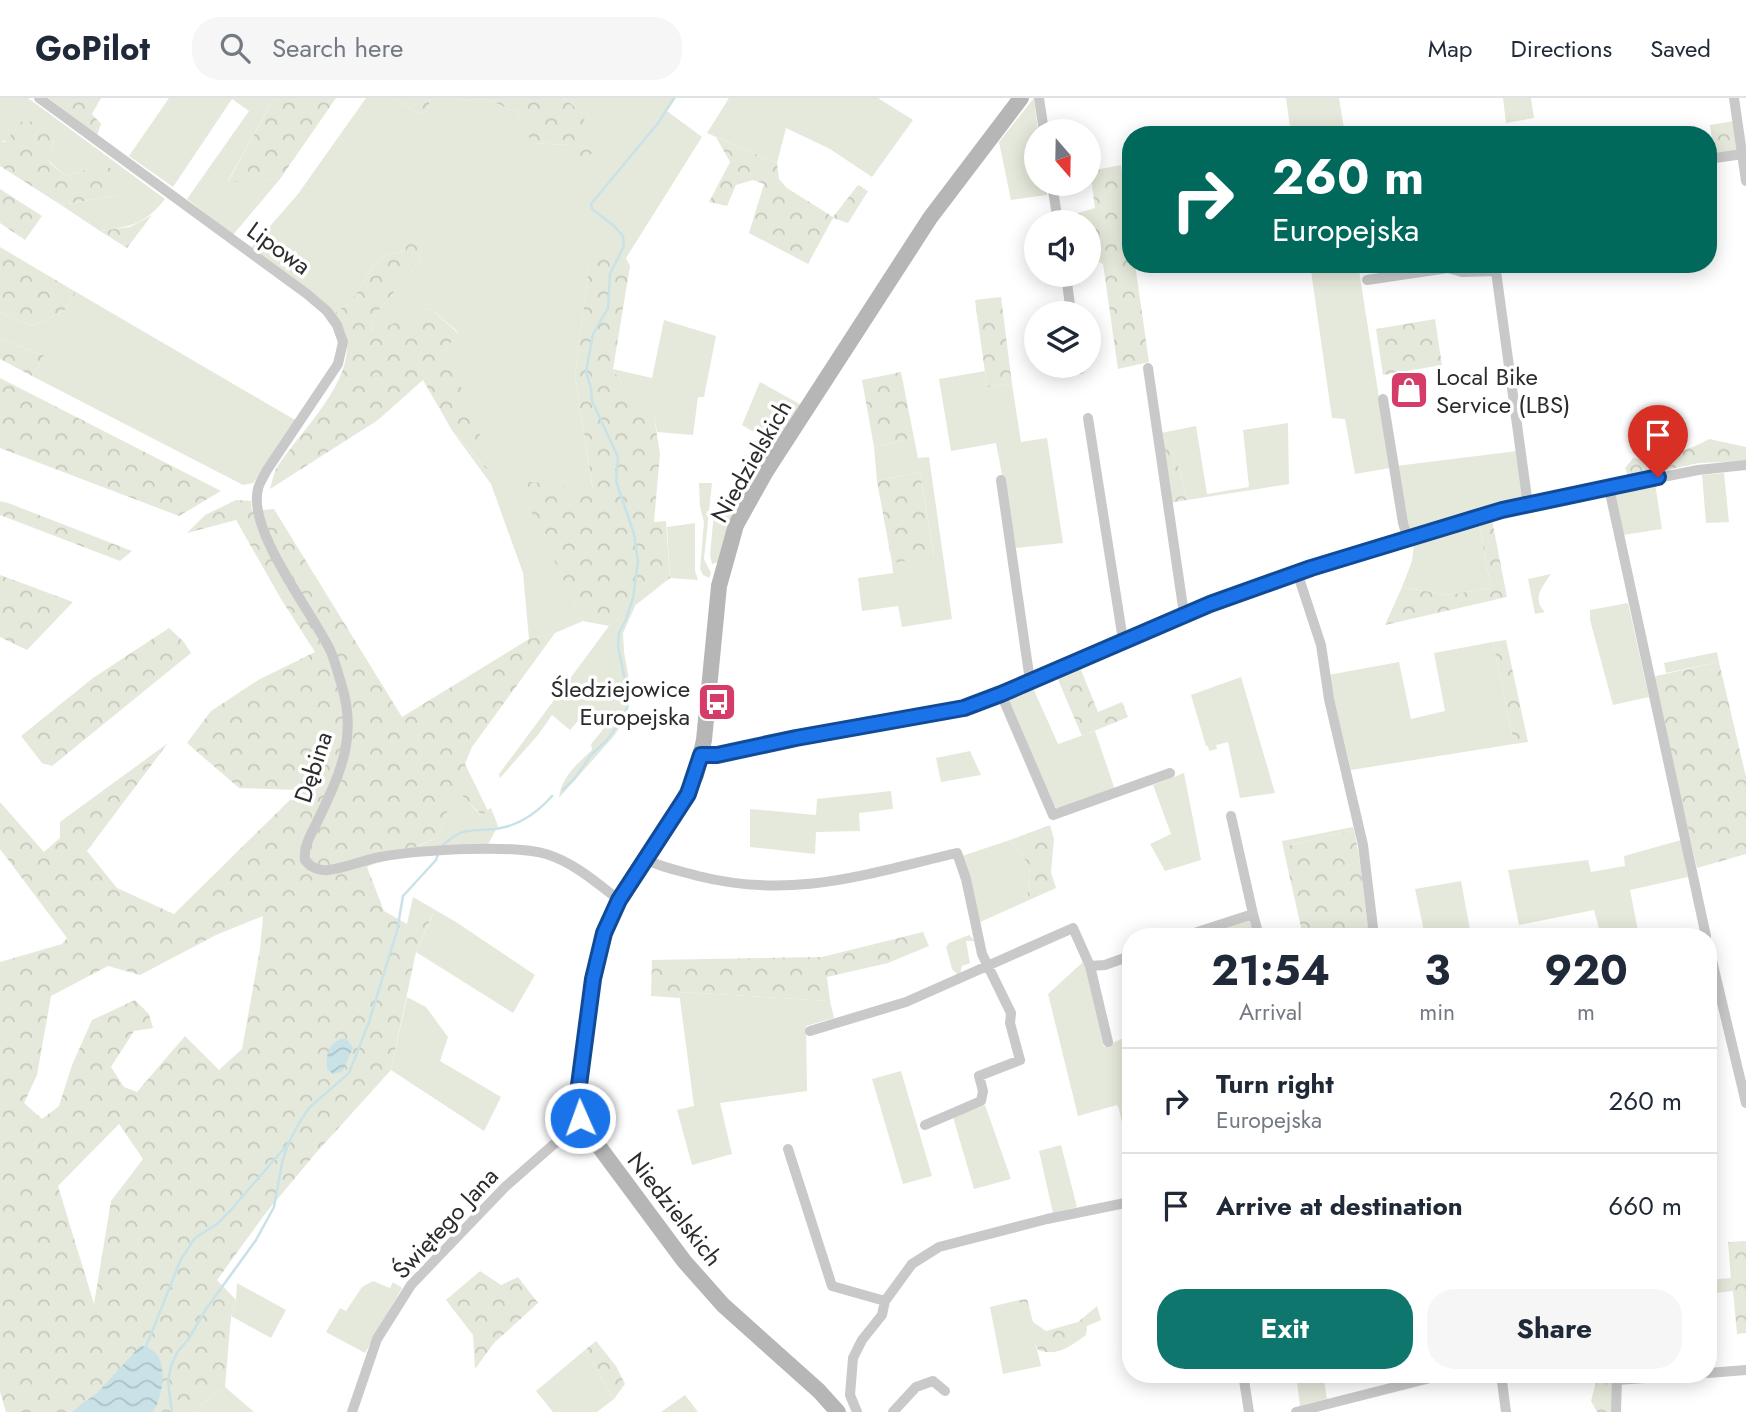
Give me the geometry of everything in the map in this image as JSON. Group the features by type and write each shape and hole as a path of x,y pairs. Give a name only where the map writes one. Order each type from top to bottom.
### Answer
{"street":[{"name":"Lipowa","path":"39,98 307,294 337,325 342,342 338,364 267,470 258,488"},
{"name":"Niedzielskich","path":"838,1412 819,1391 723,1306 684,1261 583,1125 577,1102 593,979 604,933 619,900 688,794 701,755 719,586 736,525 765,473 930,218 1021,98"},
{"path":"1039,98 1042,119"},
{"path":"1734,98 1746,181"},
{"path":"1717,158 1743,155"},
{"path":"1367,280 1414,273"},
{"path":"1496,273 1528,505"},
{"path":"1148,368 1184,614"},
{"path":"1383,399 1407,537"},
{"path":"1088,418 1123,640"},
{"path":"701,755 717,755 796,738 952,711 1001,694 1184,614 1297,572 1407,537 1528,505 1715,467 1746,465"},
{"path":"1001,481 1030,681"},
{"name":"Dębina","path":"258,488 257,508 264,532 330,652 349,715 348,740 340,769 307,843 304,860 319,870 328,870 380,857 517,850 549,855 575,868 619,900"},
{"path":"1609,488 1704,928"},
{"path":"1297,572 1321,645 1329,699 1363,845 1373,928"},
{"path":"1001,694 1052,815 1170,773"},
{"path":"1231,816 1257,928"},
{"path":"647,860 659,866 707,878 749,885 786,887 870,875 957,853 966,879 982,954 1011,1013 1010,1023 1020,1060 979,1076 983,1091 981,1101 925,1125"},
{"path":"1210,928 1253,914"},
{"path":"810,1031 906,1002 1073,928 1090,966 1108,1042"},
{"path":"1090,966 1105,965 1122,959"},
{"path":"1717,981 1746,1102"},
{"name":"Świętego Jana","path":"352,1412 377,1339 411,1285 505,1187 554,1144 583,1125"},
{"path":"788,1149 832,1286 885,1301"},
{"path":"858,1412 850,1395 853,1358 862,1340 883,1315 885,1301 912,1264 939,1247 1047,1219 1122,1204"},
{"path":"1717,1372 1746,1370"},
{"path":"893,1412 916,1387 933,1381 945,1391"},
{"path":"1244,1383 1249,1412"},
{"path":"1296,1412 1340,1406 1415,1383"},
{"path":"1503,1383 1506,1412"},
{"path":"1616,1412 1617,1383"}],"green space":[{"path":"0,98 28,98 165,199 151,214 137,223 100,231 61,205 120,195 92,168 65,176 49,161 54,139 0,141"},
{"path":"48,98 101,98 92,114 101,124 97,135"},
{"path":"169,98 274,98 228,181 280,179 233,235 187,199 249,111 232,99 173,187 129,156"},
{"path":"274,98 336,98 280,179 228,182"},
{"path":"366,98 395,98 418,114 428,111 430,98 458,98 459,101 487,99 518,113 533,143 568,145 583,114 564,98 676,98 667,111 702,137 626,258 591,252 575,376 593,491 517,481 583,621 555,633 529,639 523,573 491,484 453,432 490,473 443,353 458,332 430,308 371,334 373,317 423,258 407,246 405,251 383,258 371,269 352,299 334,314 251,248 298,194"},
{"path":"395,98 430,98 428,111 418,114"},
{"path":"458,98 564,98 583,114 593,152 579,167 568,145 532,143 518,113 487,99 459,101"},
{"path":"729,98 878,98 913,120 872,177 830,149 786,128 777,163 707,133"},
{"path":"1034,98 1037,119 1024,119 1024,196 1040,196 1011,200 999,142"},
{"path":"1286,98 1339,98 1344,126 1290,126"},
{"path":"1503,98 1531,98 1534,118 1506,123"},
{"path":"47,121 54,138 49,162 65,176 92,168 113,168 125,185 120,195 61,205 0,166 0,141 5,142 21,122"},
{"path":"1734,121 1738,151 1717,154 1717,126 1710,125"},
{"path":"716,137 777,163 779,179 787,188 833,217 858,185 868,191 848,223 833,218 808,264 749,233 764,184 753,180 736,185 727,206 709,202 730,162"},
{"path":"1121,165 1122,273 1136,273 1149,362 1118,369 1101,263 1101,210 1088,210 1095,208 1093,196 1101,196 1101,169"},
{"path":"0,189 42,216 25,240 0,223"},
{"path":"152,215 127,248 100,231 130,227"},
{"path":"411,230 424,247 423,258 373,317 371,333 430,308 458,333 443,353 471,406 492,475 453,432 423,380 378,420 270,489 276,469 324,404 343,368 347,350 345,332 334,314 359,291 376,263 392,254 405,251"},
{"path":"0,247 76,292 64,311 33,326 0,312"},
{"path":"591,251 626,258 630,266 613,369 624,388 654,416 660,454 654,522 666,521 670,578 609,626 583,621 516,480 593,490 575,376"},
{"path":"1311,273 1359,273 1390,468 1355,474 1345,419 1332,418"},
{"path":"76,292 295,420 272,460 253,483 243,485 32,376 45,356 0,339 0,312 33,326 64,311"},
{"path":"1001,297 1012,384 987,387 975,300"},
{"path":"1435,319 1442,365 1383,375 1376,329"},
{"path":"664,320 716,336 704,397 698,397 693,435 657,432 654,416 624,388 613,369 652,378"},
{"path":"0,339 45,356 32,376 0,359"},
{"path":"985,371 987,387 1012,384 1021,442 1047,438 1063,543 1016,548 996,443 951,451 939,379"},
{"path":"901,372 914,438 874,447 862,380"},
{"path":"0,378 221,491 179,516 0,448"},
{"path":"760,382 803,406 718,562 712,564 710,555 714,511 731,513 771,442 742,425"},
{"path":"1288,423 1289,484 1187,500 1178,465 1161,433 1196,426 1207,494 1249,487 1243,430"},
{"path":"1161,433 1178,465 1187,500 1169,503"},
{"path":"914,438 918,458 929,457 952,619 902,627 898,606 862,611 858,578 893,573 892,563 934,555 920,472 877,481 874,447"},
{"path":"1709,439 1746,447 1746,461 1699,463 1629,478 1625,468 1633,458 1672,454"},
{"path":"1517,451 1524,500 1411,531 1408,529 1396,466"},
{"path":"920,472 934,556 892,563 877,481"},
{"path":"1724,473 1729,522 1706,523 1702,475"},
{"path":"699,483 712,483 704,559 711,573 709,578 703,575 700,569 704,522"},
{"path":"1655,483 1662,529 1623,535 1615,497 1619,491"},
{"path":"236,500 251,501 252,511 274,509 402,717 529,639 555,633 472,747 465,764 488,811 481,815 456,789 437,838 367,867 384,911 407,924 433,913 416,952 391,1070 265,1214 217,1280 236,1300 231,1316 225,1387 192,1412 6,1412 0,1392 0,962 62,944 67,938 0,849 0,802 44,852 60,838 60,822 168,743 87,851 117,888 174,914 300,790 239,788 187,743 211,711 260,679 315,652 236,520 187,533 205,515","holes":["263,916 260,949 242,1049 219,1070 185,1036 137,1092 124,1087 111,1067 134,1031 153,1028 149,1014 135,1000 92,1020 72,1065 59,1106 42,1119 24,1103 37,1075 51,996 108,966 140,975 216,935","119,1124 143,1159 111,1201 94,1304 58,1186"]},
{"path":"0,501 132,551 120,561 0,515"},
{"path":"1492,520 1507,597 1385,625 1402,587 1448,595 1491,588 1479,523"},
{"path":"695,523 695,571 698,580 670,578 667,527"},
{"path":"1479,523 1491,588 1448,595 1402,587 1412,561 1414,543"},
{"path":"1551,574 1539,597 1545,612 1535,614 1528,579"},
{"path":"0,575 73,602 27,650 0,637"},
{"path":"1628,603 1649,697 1613,705 1590,620 1590,610"},
{"path":"636,604 623,633 631,691 627,716 614,736 559,798 566,777 592,750 591,744 605,727 584,714 570,730 552,715 500,778 499,774 609,626"},
{"path":"169,628 191,653 52,766 42,763 21,736 93,678"},
{"path":"1506,640 1528,742 1514,744 1493,642"},
{"path":"1493,642 1514,744 1351,770 1328,675 1399,662 1411,719 1445,711 1434,653"},
{"path":"1717,652 1719,662 1666,673 1664,663"},
{"path":"1719,662 1746,777 1746,854 1697,868 1652,677"},
{"path":"1079,665 1098,712 1122,702 1128,717 1082,736 1056,675"},
{"path":"1241,677 1275,793 1240,798 1228,742 1216,745 1217,749 1209,751 1191,695"},
{"path":"1033,688 1058,744 1095,731 1115,790 1058,809 1054,806 1007,699"},
{"path":"970,751 981,775 941,782 936,758"},
{"path":"1184,773 1201,860 1165,871 1150,844 1171,834 1153,785"},
{"path":"456,788 480,815 491,808 498,826 487,846 414,848 437,838"},
{"path":"891,791 893,809 859,813 860,831 816,832 815,854 750,847 750,809 816,815 817,799"},
{"path":"1050,825 1054,839 1051,872 1056,888 1027,901 1030,866 1010,840"},
{"path":"1353,827 1354,830 1283,847 1282,841"},
{"path":"1354,830 1368,928 1301,928 1283,847"},
{"path":"1010,840 1030,866 1027,901 978,923 962,856"},
{"path":"1681,840 1688,877 1630,890 1637,928 1599,928 1594,910 1519,925 1508,870 1588,860 1591,872 1625,866 1624,856"},
{"path":"1461,881 1470,928 1423,928 1415,889"},
{"path":"413,897 535,975 513,1013 416,952 433,914 407,924"},
{"path":"1249,920 1252,928 1224,928"},
{"path":"923,932 929,946 888,963 827,977 830,1001 679,992 680,998 651,996 652,960 822,957"},
{"path":"969,935 975,941 966,941 970,963 962,966 960,974 957,974 952,969 946,947 949,943"},
{"path":"1084,961 1104,1047 1122,1039 1122,1108 1119,1109 1117,1105 1078,1116 1048,994"},
{"path":"679,992 830,1001 834,1018 806,1026 807,1091 720,1103 732,1154 692,1165 677,1110 694,1106"},
{"path":"407,997 426,1007 448,1037 440,1061 501,1097 484,1131 391,1070"},
{"path":"901,1071 932,1176 903,1184 872,1079"},
{"path":"985,1105 1011,1179 974,1189 953,1117"},
{"path":"1061,1145 1077,1207 1053,1213 1039,1151"},
{"path":"1746,1241 1746,1333 1737,1334 1733,1291 1717,1293 1717,1279 1731,1278 1728,1242"},
{"path":"480,1271 501,1285 518,1277 538,1303 494,1343 475,1369 473,1335 446,1300"},
{"path":"373,1281 390,1288 393,1282 402,1288 365,1353 326,1332 340,1308 346,1311 362,1287"},
{"path":"237,1283 286,1310 271,1338 231,1316"},
{"path":"1027,1299 1033,1322 1046,1331 1078,1322 1097,1306 1101,1320 1087,1326 1086,1335 1075,1343 1058,1351 1045,1352 1038,1350 1026,1325 1019,1300"},
{"path":"1019,1300 1041,1366 1003,1374 990,1307"},
{"path":"596,1341 616,1366 625,1384 614,1399 585,1350"},
{"path":"585,1350 614,1399 597,1412 553,1412 536,1391"},
{"path":"1297,1383 1324,1383 1327,1399 1300,1406"},
{"path":"1596,1383 1614,1383 1614,1412 1597,1412 1591,1401"},
{"path":"225,1387 254,1412 192,1412"},
{"path":"685,1395 698,1412 661,1412"}],"water":[{"path":"346,1038 353,1048 342,1072 333,1074 327,1069 328,1053 332,1044"},
{"path":"140,1346 157,1354 163,1373 160,1394 153,1412 72,1412 98,1392"}],"waterway":[{"path":"563,790 606,741 622,720 627,708 628,695 618,646 619,633 633,598 638,561 634,534 616,481 618,457 592,401 586,372 593,334 608,308 610,274 624,246 623,236 592,209 591,204 658,123 674,98"},
{"path":"440,848 460,833 495,829 520,822 552,796"},
{"path":"172,1412 168,1382 178,1351 256,1240 274,1207 282,1163 299,1123 309,1108 349,1073 369,1022 397,931 403,896 436,860 438,854"},
{"path":"145,1349 181,1259 195,1238 217,1224 231,1210 286,1146"}],"place":[{"name":"Local Bike Service (LBS)","path":"1409,390"},
{"name":"Śledziejowice Europejska","path":"717,702"}],"route":[{"path":"580,1118 577,1102 579,1085 593,979 604,933 619,900 688,794 701,755 717,755 964,708 1210,604 1311,568 1502,510 1658,477"}]}
